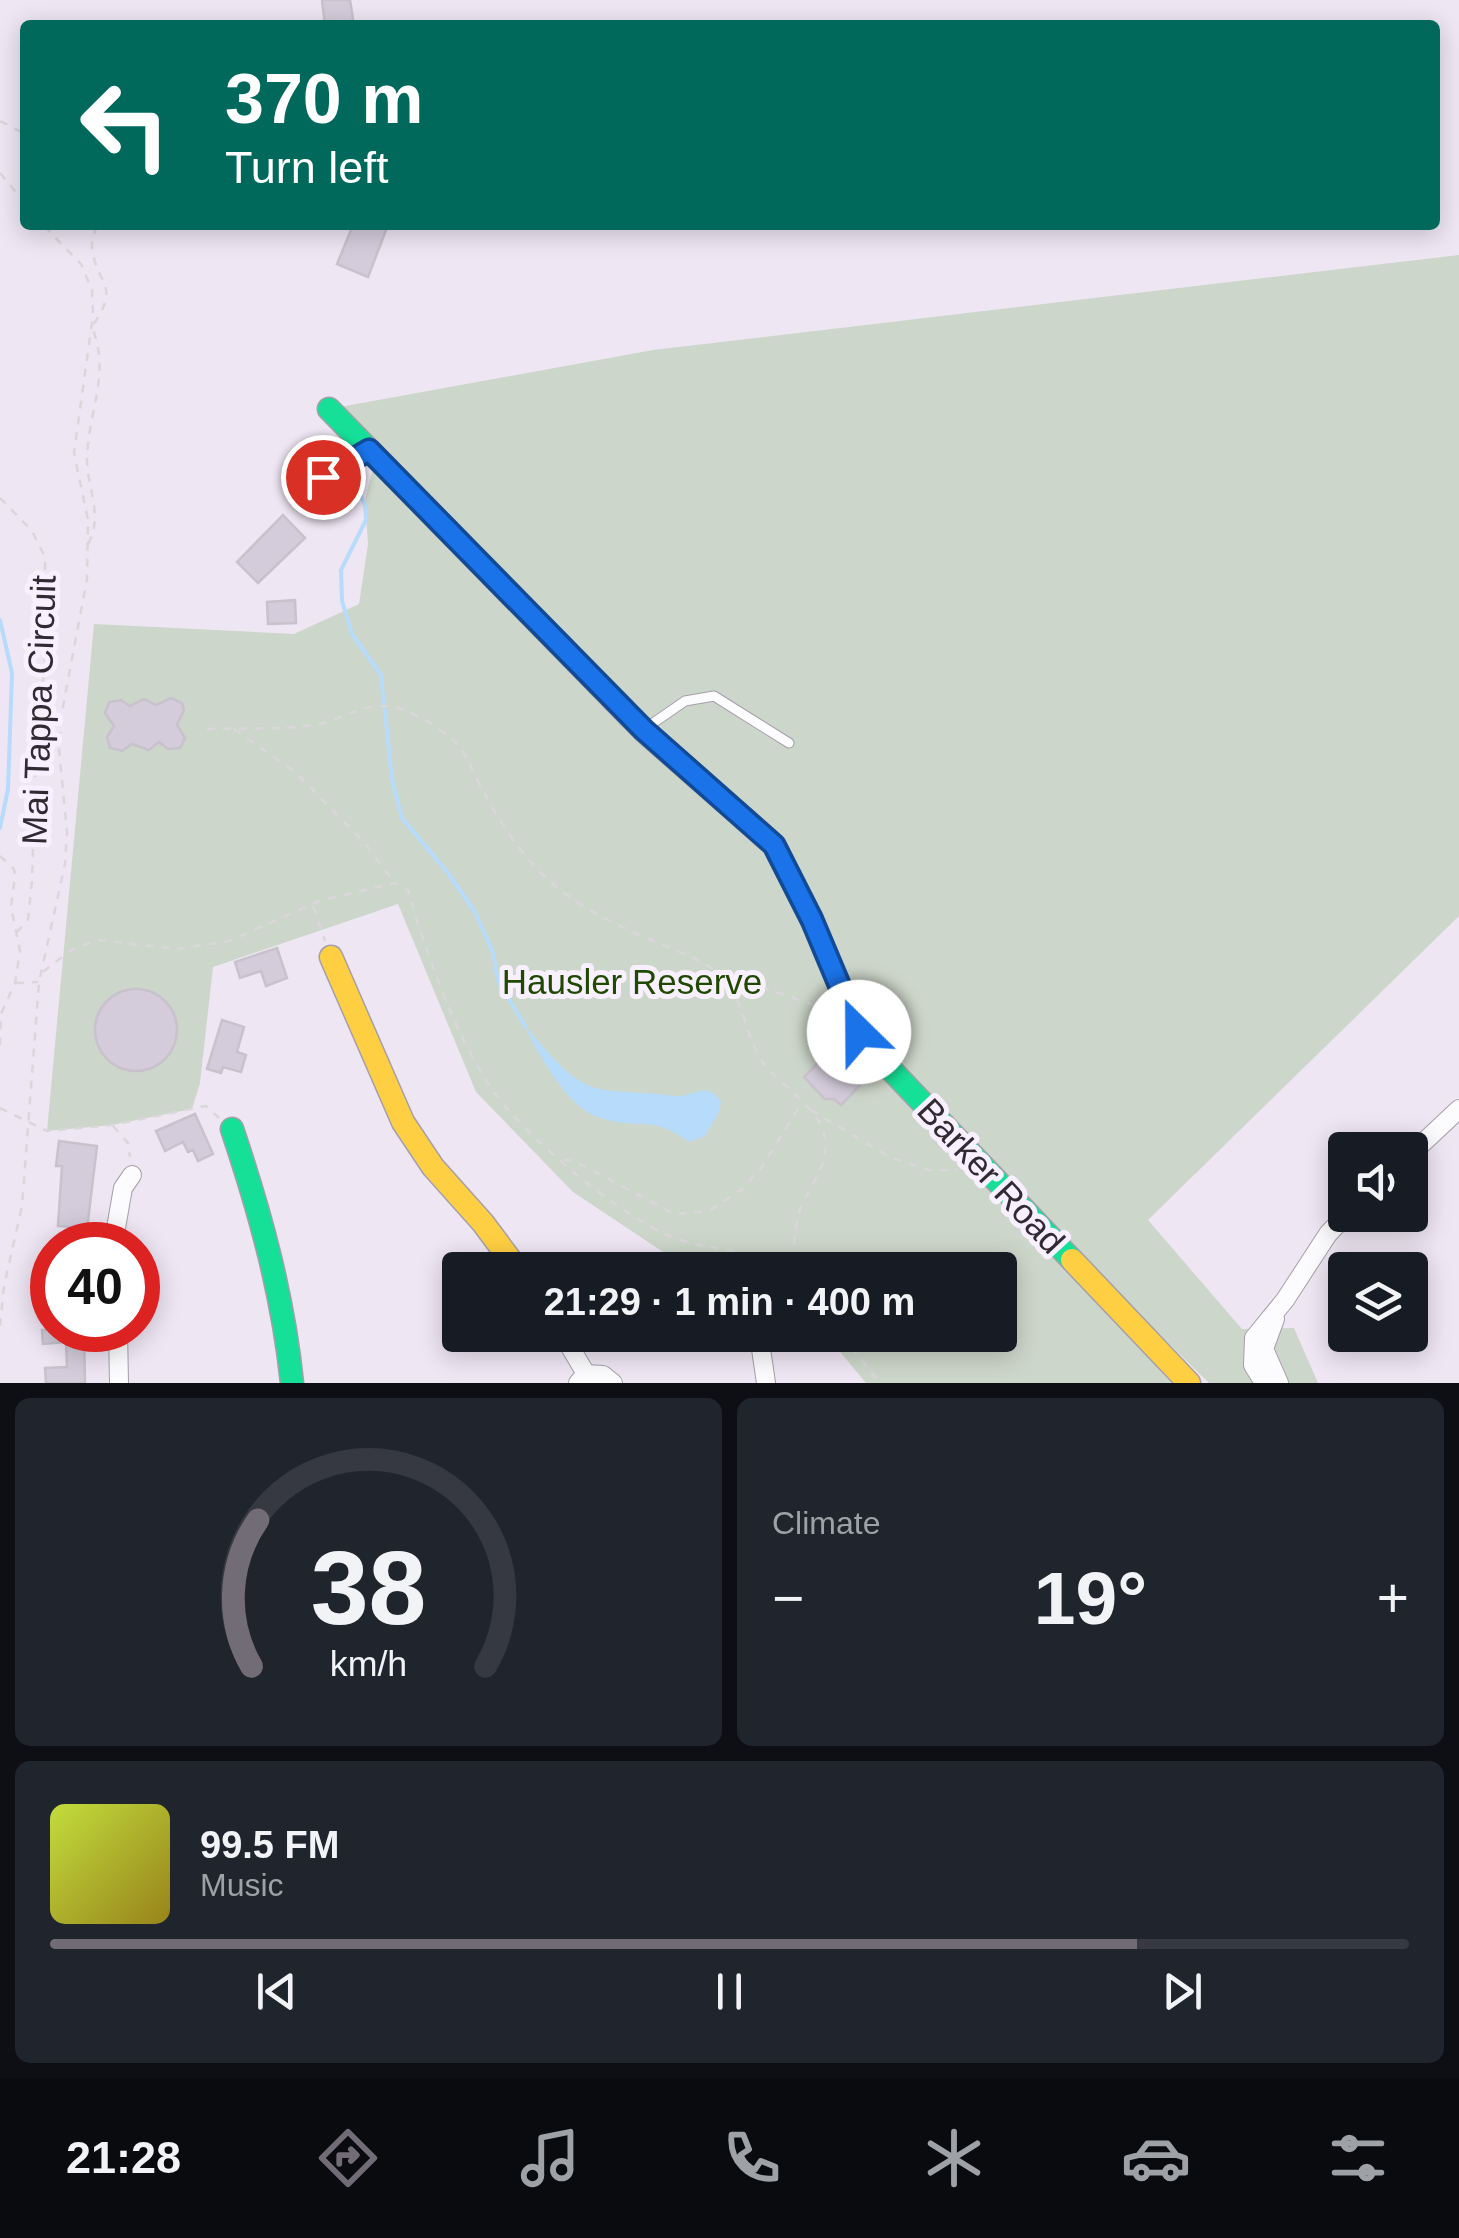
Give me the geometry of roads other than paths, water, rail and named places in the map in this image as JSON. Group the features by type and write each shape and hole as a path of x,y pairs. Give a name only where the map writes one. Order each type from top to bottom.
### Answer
{"street":[{"name":"Barker Road","path":"330,410 361,454 644,730 774,845 812,920 854,1018 877,1055 1189,1383"},
{"path":"331,957 403,1122 432,1167 505,1252"},
{"path":"1428,1138 1459,1108"},
{"path":"232,1129 290,1342 292,1383"},
{"path":"117,1222 123,1188 132,1175"},
{"path":"1264,1383 1253,1365 1254,1338 1330,1232"},
{"path":"1278,1309 1264,1349 1279,1383"},
{"name":"Barker Road","path":"1116,1310 1175,1383"},
{"path":"118,1352 119,1383"},
{"path":"570,1352 582,1379 603,1374 613,1383"},
{"path":"761,1352 766,1383"}],"lane":[{"path":"310,495 323,477 361,454"},
{"path":"644,730 684,701 714,696 790,744"}],"water":[{"path":"523,1023 557,1062 589,1086 672,1096 710,1092 721,1102 719,1112 705,1136 689,1142 654,1125 600,1118 565,1091"}],"waterway":[{"path":"333,451 365,506 366,520 341,570 342,601 352,634 381,675 392,779 402,818 475,912 493,953 498,981 525,1026"},
{"path":"0,620 12,673 8,789 0,828"}],"park label":[{"name":"Hausler Reserve","path":"632,982"}]}
